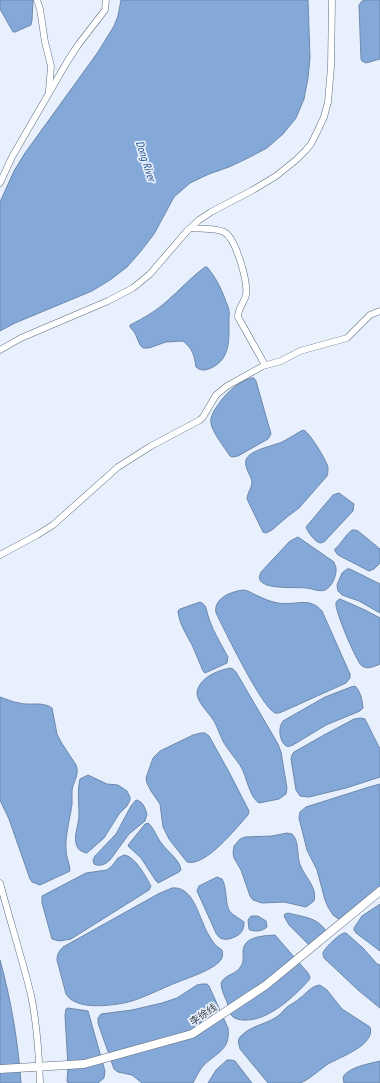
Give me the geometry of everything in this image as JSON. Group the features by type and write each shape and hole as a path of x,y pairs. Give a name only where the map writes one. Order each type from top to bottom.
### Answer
{"main road":[{"name":"李徐线","path":"0,1069 84,1064 192,1034 266,985 380,890"}],"street":[{"path":"37,0 51,66 48,94"},
{"path":"0,183 12,157 48,94 78,45 105,10 106,0"},
{"path":"0,350 21,338 108,301 133,288 150,274 199,220 276,176 296,160 311,144 324,116 329,98 332,0"},
{"path":"191,228 221,231 228,234 232,241 244,272 246,284 246,296 238,310 238,318 265,365"},
{"path":"0,555 53,525 118,468 151,446 200,420 216,395 221,390 265,365 281,361 300,351 347,338 370,315 380,310"},
{"path":"0,883 31,995 36,1030 40,1083"}],"water":[{"path":"0,0 33,0 31,25 13,32 0,9"},
{"name":"Dong River","path":"121,0 308,0 310,58 304,99 296,118 283,134 267,148 229,167 190,183 174,197 154,234 141,251 127,267 110,280 92,291 15,323 0,331 0,202 14,171 25,153 98,52 114,26 118,16"},
{"path":"380,0 380,59 366,63 361,59 359,5 362,1"},
{"path":"205,267 207,267 218,282 228,306 229,336 226,354 223,359 213,367 207,370 202,370 196,367 192,352 183,341 166,342 149,348 143,348 130,325 159,308"},
{"path":"251,378 254,378 256,381 271,434 268,439 238,456 232,457 214,431 211,418 217,406 234,387"},
{"path":"304,430 324,458 328,467 327,476 299,508 272,530 266,533 263,532 247,499 252,482 246,466 246,460 256,451 282,442"},
{"path":"339,493 354,504 353,511 324,542 320,543 316,541 306,527 333,495"},
{"path":"352,530 358,531 380,549 380,563 374,569 369,571 338,555 335,551 347,534"},
{"path":"298,537 334,562 336,568 335,577 332,584 325,590 320,591 307,588 272,586 261,582 259,577 261,572 290,541"},
{"path":"347,569 350,569 380,584 380,613 359,601 342,595 338,591 337,585 342,573"},
{"path":"244,590 266,600 278,603 284,604 302,602 317,606 322,611 350,674 350,678 346,683 280,713 275,713 269,708 261,698 216,613 217,603 220,599 234,592"},
{"path":"340,599 380,618 380,664 367,668 359,663 342,625 336,607 337,601"},
{"path":"200,602 206,607 213,629 228,657 227,663 205,673 182,625 178,611"},
{"path":"230,668 236,672 278,744 281,752 287,788 286,794 279,799 259,803 256,800 250,791 240,765 224,743 214,721 203,707 197,696 199,687 205,679 215,673"},
{"path":"355,686 362,699 363,708 360,711 326,725 293,745 286,746 284,744 280,734 280,727 283,721 325,697"},
{"path":"0,697 17,703 40,704 52,708 57,734 77,768 77,775 72,791 72,804 66,839 66,853 70,871 40,885 32,882 30,879 9,819 0,800"},
{"path":"354,719 365,719 380,749 380,777 346,788 309,797 300,796 296,790 291,759 294,752"},
{"path":"205,733 209,736 249,811 248,815 236,829 211,853 203,859 195,862 187,862 169,839 163,827 160,804 151,791 146,778 153,758 160,751 193,735"},
{"path":"88,775 107,784 118,785 127,791 130,800 104,838 87,853 79,849 76,840 76,833 79,818 78,792 80,779"},
{"path":"380,784 380,893 341,920 333,915 325,900 317,870 307,850 299,818 300,812 306,807"},
{"path":"136,800 142,803 147,814 145,821 129,834 110,860 101,865 94,864 93,860 95,856 116,834 131,806"},
{"path":"148,823 152,827 158,839 176,859 181,870 158,883 141,858 128,846 145,824"},
{"path":"287,833 292,834 296,840 299,861 314,890 314,901 306,907 284,902 262,903 253,900 250,896 241,870 234,858 234,846 240,839 245,837 272,836"},
{"path":"124,855 132,859 140,868 151,886 149,890 71,939 59,941 52,939 42,903 42,896 86,873 107,870 118,858"},
{"path":"217,877 222,879 224,883 227,906 229,910 244,922 242,932 230,939 220,938 217,934 197,891 199,886"},
{"path":"172,888 179,888 184,891 189,895 196,906 209,935 214,943 222,950 223,953 219,962 200,974 144,997 124,1003 92,1006 77,1003 71,999 66,994 57,960 59,951 63,947 158,894"},
{"path":"380,904 380,951 356,933 354,928 362,916"},
{"path":"288,913 314,920 326,931 311,947 289,925 284,916"},
{"path":"251,916 258,916 266,921 267,927 259,931 250,930 248,920"},
{"path":"346,933 363,948 377,964 380,965 380,1008 358,990 324,958 323,953 325,949 336,938"},
{"path":"275,935 308,973 310,977 309,980 288,1001 270,1013 252,1020 236,1019 229,1011 221,983 237,971 241,966 243,961 244,946 247,942 255,938"},
{"path":"0,960 14,1021 21,1083 0,1083"},
{"path":"207,984 209,986 228,1028 228,1035 225,1046 203,1066 193,1083 142,1083 132,1075 118,1072 114,1069 98,1023 98,1018 101,1014 132,1010 162,1003 177,998 197,985"},
{"path":"320,985 327,990 342,1009 370,1027 368,1039 356,1050 328,1064 303,1082 268,1083 240,1049 238,1043 239,1038 248,1030 277,1017 287,1007 297,1001 312,988"},
{"path":"66,1009 88,1011 105,1071 104,1078 98,1083 67,1082 68,1066 65,1015"},
{"path":"227,1060 235,1061 252,1083 208,1083 216,1070"},
{"path":"380,1061 380,1083 344,1083 343,1077 350,1071 359,1066"}]}
